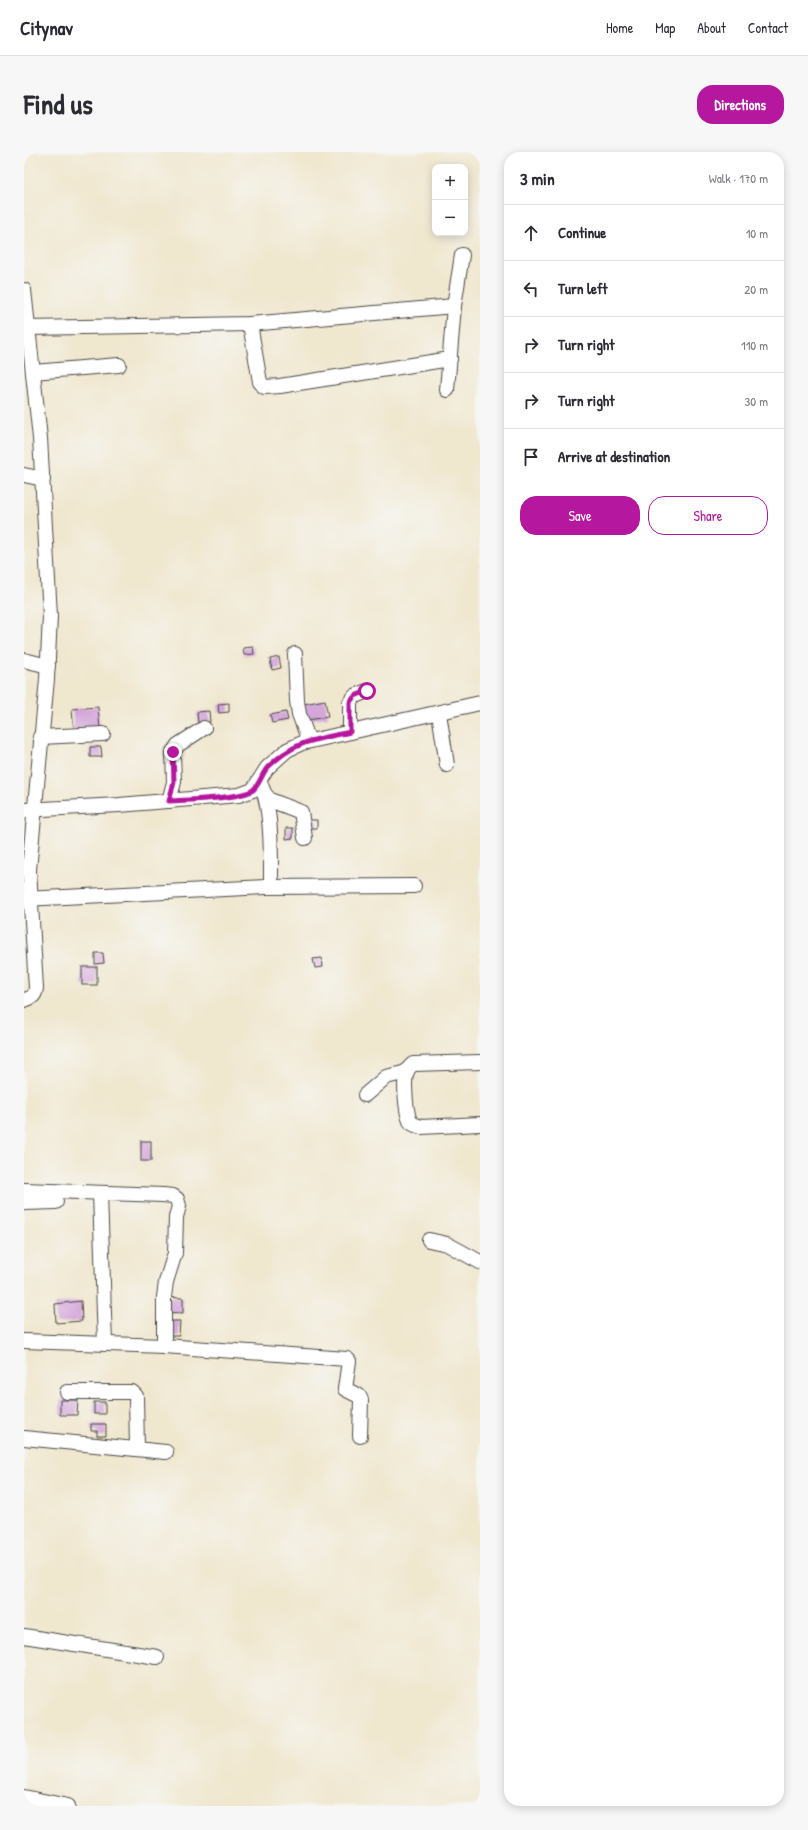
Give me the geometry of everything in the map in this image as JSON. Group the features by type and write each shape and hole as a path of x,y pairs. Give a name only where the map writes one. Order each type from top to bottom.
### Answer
{"street":[{"path":"447,390 454,306 462,255"},
{"path":"24,290 43,480 50,616 48,666 30,810 27,899 36,988 35,994 31,998 24,1000"},
{"path":"28,328 250,324 454,306"},
{"path":"250,324 260,382 264,387 280,386 450,359"},
{"path":"33,372 119,365"},
{"path":"24,476 43,480"},
{"path":"295,654 299,714 309,742"},
{"path":"24,660 48,666"},
{"path":"350,732 350,702 355,696 367,691"},
{"path":"30,810 119,806 239,795 253,790 267,768 287,750 302,743 439,713 480,702"},
{"path":"439,713 447,765"},
{"path":"169,801 174,782 173,752 178,745 204,728"},
{"path":"40,737 103,734"},
{"path":"259,781 265,794 270,800 301,812 305,838"},
{"path":"265,794 268,813 271,872 270,882 266,887"},
{"path":"27,899 266,887 414,886"},
{"path":"365,1095 386,1077 406,1072 413,1064 480,1062"},
{"path":"406,1072 407,1109 410,1122 421,1127 480,1124"},
{"path":"24,1190 163,1195 173,1196 177,1199 179,1206 176,1217 175,1253 166,1282 164,1297 164,1346"},
{"path":"100,1193 105,1344"},
{"path":"24,1203 56,1202"},
{"path":"429,1240 447,1244 480,1262"},
{"path":"24,1341 164,1346 347,1359 349,1361 346,1390 359,1396 361,1400 360,1436"},
{"path":"67,1392 132,1392 136,1396 137,1449"},
{"path":"24,1438 166,1452"},
{"path":"24,1636 157,1657"},
{"path":"24,1797 68,1806"}],"building":[{"path":"253,647 254,654 244,655 243,648"},
{"path":"279,657 281,668 272,670 270,659"},
{"path":"325,700 328,717 307,720 304,704"},
{"path":"229,703 229,712 219,713 218,704"},
{"path":"98,707 100,729 74,732 72,709"},
{"path":"209,711 210,722 198,723 197,712"},
{"path":"286,712 288,720 272,723 270,715"},
{"path":"90,747 101,747 102,757 90,757"},
{"path":"307,820 317,820 317,828 308,828"},
{"path":"286,828 293,828 293,838 286,839"},
{"path":"95,953 103,953 104,963 95,964"},
{"path":"322,958 323,967 315,968 313,959"},
{"path":"82,967 97,967 97,985 82,985"},
{"path":"141,1141 151,1141 151,1161 141,1161"},
{"path":"159,1297 183,1298 183,1313 158,1312"},
{"path":"81,1301 82,1321 56,1323 55,1304"},
{"path":"166,1321 180,1321 179,1336 165,1336"},
{"path":"60,1400 78,1400 77,1415 60,1415"},
{"path":"94,1402 105,1402 105,1414 94,1414"},
{"path":"91,1424 106,1424 106,1436 97,1436 97,1431 91,1431"}],"route":[{"path":"173,752 174,782 169,801 239,795 253,790 267,768 287,750 302,743 350,732 350,702 355,696 367,691"}]}
